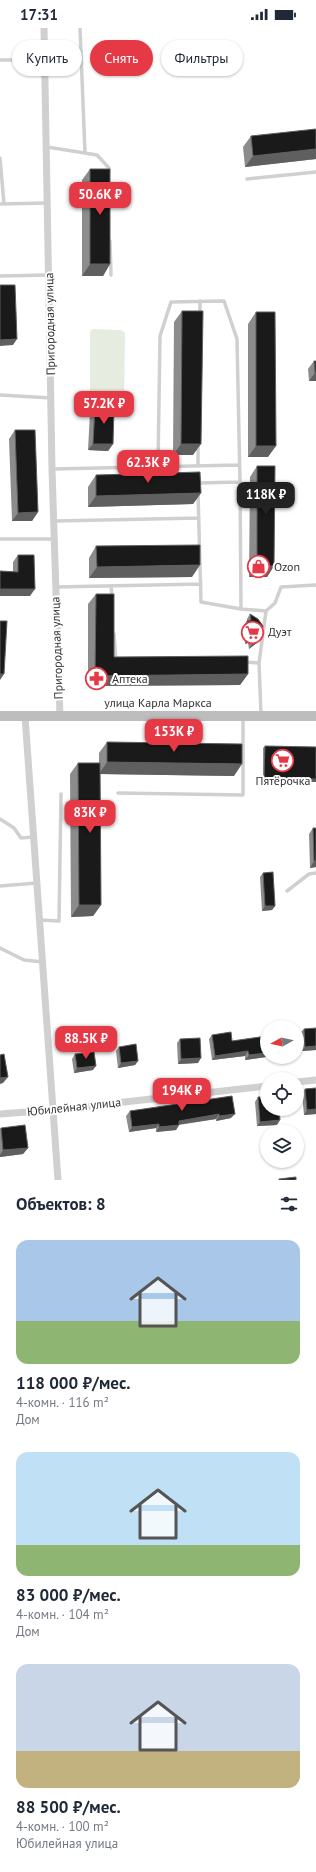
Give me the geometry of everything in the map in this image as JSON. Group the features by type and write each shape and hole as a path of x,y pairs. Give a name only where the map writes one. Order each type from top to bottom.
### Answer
{"main road":[{"name":"улица Карла Маркса","path":"0,716 316,716"}],"street":[{"name":"Пригородная улица","path":"44,28 44,40"},
{"name":"Пригородная улица","path":"45,76 52,469 60,716"},
{"path":"25,716 58,1180"},
{"path":"304,1081 316,1080"},
{"name":"Юбилейная улица","path":"0,1114 53,1110 260,1087"}],"lane":[{"path":"80,28 85,153"},
{"path":"0,60 12,60"},
{"path":"47,147 97,155 109,168 109,175"},
{"path":"0,158 2,204 48,203"},
{"path":"247,180 316,172"},
{"path":"110,237 111,275"},
{"path":"0,276 49,275"},
{"path":"158,466 160,336 171,302 224,300 237,339 241,609"},
{"path":"200,301 200,317"},
{"path":"0,395 51,398"},
{"path":"198,442 198,466"},
{"path":"52,469 239,465"},
{"path":"240,482 198,482 201,602 241,609 266,611"},
{"path":"54,521 199,518"},
{"path":"0,539 54,539"},
{"path":"56,587 201,584"},
{"path":"261,716 259,662 266,611 275,603 280,587 316,585"},
{"path":"111,586 112,601"},
{"path":"114,631 115,661 123,661"},
{"path":"235,662 259,662"},
{"path":"118,793 243,795 243,716"},
{"path":"40,920 60,921 61,794"},
{"path":"0,820 14,828 21,838 33,837"},
{"path":"287,891 309,874 316,873"},
{"path":"0,886 37,883"},
{"path":"0,948 24,960 43,962"}],"shaded area":[{"path":"92,329 121,330 125,333 124,405 122,407 92,407 90,405 90,332"}],"building":[{"path":"316,129 316,149 253,156 251,136"},
{"path":"90,169 110,169 110,264 90,264"},
{"path":"0,285 15,285 17,339 0,340"},
{"path":"182,311 203,311 201,444 181,444"},
{"path":"256,312 275,312 276,446 256,446"},
{"path":"314,361 316,361 316,373 315,373"},
{"path":"95,406 114,407 113,444 93,444"},
{"path":"15,430 35,430 38,512 18,513"},
{"path":"257,466 275,466 274,566 257,566"},
{"path":"200,472 201,493 96,496 96,475"},
{"path":"200,545 200,565 97,567 96,546"},
{"path":"18,555 34,555 35,589 0,589 0,571 18,572"},
{"path":"96,594 114,594 114,657 248,656 248,674 95,676"},
{"name":"Дуэт","path":"250,614 258,619 263,626 261,637 252,644 252,639 248,639 247,621 251,620"},
{"path":"0,621 7,621 4,674 0,674"},
{"path":"107,742 242,744 242,764 107,762"},
{"path":"265,746 316,747 316,779 264,778"},
{"path":"78,763 100,763 101,905 79,905"},
{"path":"313,828 316,828 316,861 314,861"},
{"path":"273,872 275,906 265,906 263,873"},
{"path":"316,1028 316,1046 305,1047 304,1029"},
{"path":"231,1032 232,1041 260,1037 260,1054 249,1055 248,1051 215,1056 212,1035"},
{"path":"200,1038 201,1058 181,1059 180,1039"},
{"path":"136,1044 138,1061 121,1063 119,1047"},
{"path":"94,1052 96,1066 77,1068 75,1054"},
{"path":"4,1054 8,1077 0,1078 0,1055"},
{"path":"316,1088 316,1109 307,1110 305,1089"},
{"path":"232,1096 235,1114 219,1116 219,1114 179,1121 179,1125 159,1127 159,1124 132,1127 130,1111"},
{"path":"258,1097 260,1097 260,1116 280,1116 280,1120 260,1122"},
{"path":"25,1125 28,1148 3,1150 1,1128"},
{"path":"296,1177 296,1180 279,1180 279,1179"}],"place":[{"name":"Ozon","path":"258,567"},
{"name":"Дуэт","path":"252,632"},
{"name":"Аптека","path":"97,679"},
{"name":"Пятёрочка","path":"283,760"}]}
